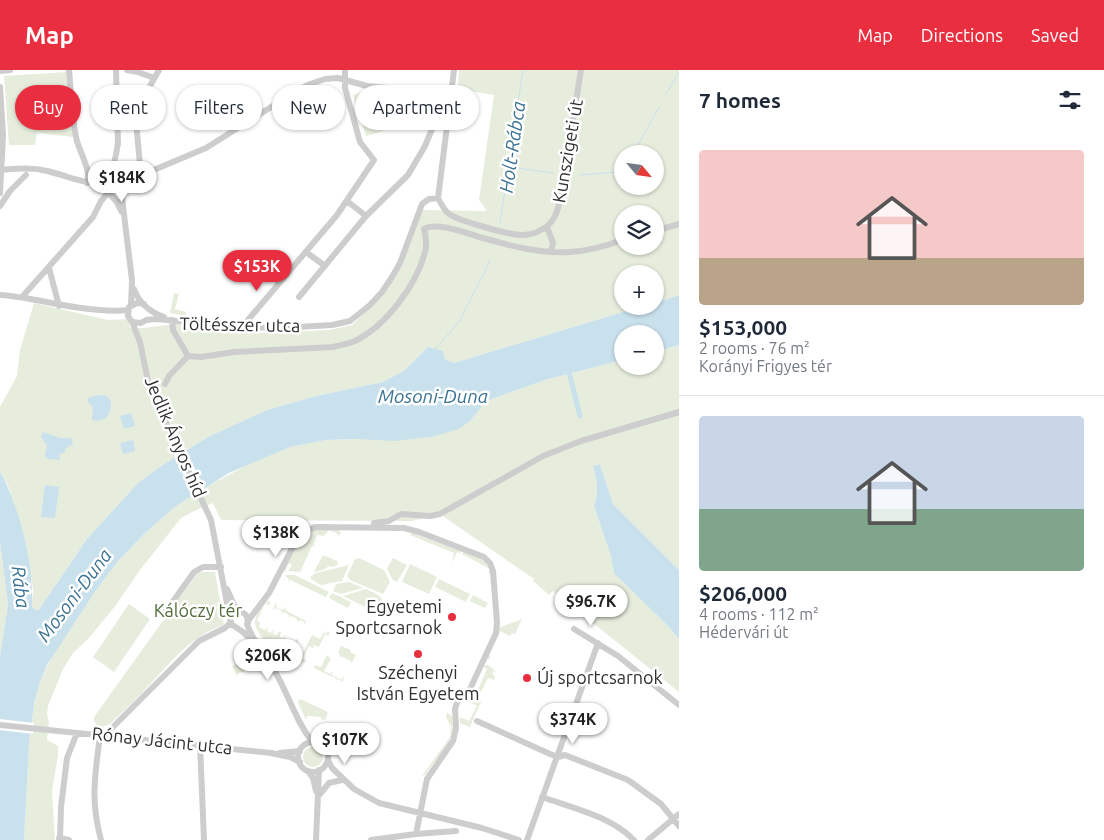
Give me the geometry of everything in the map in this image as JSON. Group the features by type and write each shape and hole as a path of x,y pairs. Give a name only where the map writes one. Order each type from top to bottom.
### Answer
{"street":[{"path":"0,70 10,70"},
{"path":"69,70 76,139 88,173 89,180 87,183"},
{"path":"116,70 120,175 124,182 122,198 132,280 128,316 131,321"},
{"path":"127,70 154,78"},
{"path":"141,175 136,122 137,109 159,70"},
{"path":"242,327 347,201 372,165 373,159 360,142 344,88 346,80 345,70"},
{"path":"452,85 454,70"},
{"name":"Kunszigeti út","path":"438,198 442,206 450,214 459,219 491,228 519,235 530,235 548,227 556,214 560,200 581,70"},
{"path":"22,297 93,217 101,201 109,194 117,194 141,175 206,148 310,84 325,79 338,78 364,85"},
{"path":"0,87 3,135 0,193"},
{"path":"299,297 366,216 398,187 412,169 432,130"},
{"path":"438,198 446,130"},
{"path":"118,142 116,159 102,185 119,206 125,219"},
{"path":"0,170 31,169 45,171 94,184 112,173 141,175"},
{"path":"0,206 10,191 26,175"},
{"name":"Töltésszer utca","path":"188,356 173,330 172,320 242,327 297,327 332,325 350,321 382,292 392,277 403,255 422,204 429,199 438,198"},
{"path":"347,201 366,216"},
{"path":"664,228 679,224"},
{"name":"Töltésszer utca","path":"188,356 201,357 234,352 333,347 357,340 378,325 400,301 417,273 426,250 424,229 431,226 438,226 506,244 551,252"},
{"path":"548,227 553,243 551,252 578,251 614,242"},
{"path":"306,252 325,266"},
{"path":"49,268 59,306"},
{"path":"132,280 137,296 146,306 148,315 145,321"},
{"path":"0,295 22,297 59,306 110,311 130,308 137,302 172,320"},
{"path":"110,311 138,324 152,319 172,320"},
{"name":"Jedlik Ányos híd","path":"131,321 138,333 149,386 211,520 221,567"},
{"name":"Jedlik Ányos híd","path":"142,352 145,321"},
{"name":"Töltésszer utca","path":"165,384 169,376 188,356"},
{"path":"364,526 389,521 401,514 430,516 440,514 544,456 581,441 679,412"},
{"path":"239,629 244,628 272,590 298,537 304,532 319,527 364,526 406,528 484,557 492,567 496,623 494,636 470,689 457,703 454,738 427,779 416,834"},
{"path":"164,614 194,572 203,567 221,567 233,626 239,629 262,650"},
{"path":"223,580 234,605 247,616 250,632 280,680 301,724 313,742 325,749 332,768 344,781"},
{"path":"101,840 96,819 94,780 102,735 116,725 199,641 225,628 233,614 255,608 263,602"},
{"path":"574,629 639,671 679,705"},
{"path":"527,840 598,643"},
{"path":"477,721 558,756 565,755 628,780 661,804 679,826"},
{"path":"301,724 302,749 300,762 313,778 319,798"},
{"name":"Rónay Jácint utca","path":"0,725 200,744 271,753 290,757 300,762"},
{"path":"116,725 122,738"},
{"path":"69,840 59,839 61,807 67,758 77,733"},
{"path":"302,749 313,742"},
{"path":"200,744 204,840"},
{"name":"Rónay Jácint utca","path":"271,753 302,749"},
{"path":"316,840 320,770 328,760"},
{"path":"308,771 320,770 344,781 379,803 482,828 519,840"},
{"path":"319,798 322,790 329,783 344,781"},
{"path":"542,797 605,819 634,840"},
{"path":"648,840 679,814"},
{"path":"371,840 456,831"}],"green space":[{"path":"459,70 679,70 679,295 664,300 664,265 614,265 614,315 454,363 428,347 405,370 383,382 316,396 267,410 208,437 161,466 138,483 87,539 38,611 32,607 33,589 26,549 9,488 0,471 0,407 17,376 20,350 34,303 108,320 128,319 130,328 178,324 213,331 267,333 329,330 352,325 383,295 422,210 487,211 479,200 494,95 479,92 479,85 458,85"},
{"path":"67,72 68,85 15,85 15,130 72,130 73,137 37,133 35,145 9,145 4,76"},
{"path":"364,130 383,130 383,131 366,136"},
{"path":"112,177 117,179 119,184 117,189 112,191 107,189 105,184 107,179"},
{"path":"174,293 179,294 175,309 186,312 186,316 170,313"},
{"path":"679,345 679,570 613,504 600,464 593,466 597,486 594,506 611,556 614,572 679,639 679,692 553,591 549,595 533,581 534,579 440,514 412,521 221,520 213,503 181,518 140,570 116,605 89,638 73,653 63,669 48,706 47,715 49,722 47,740 58,746 52,791 55,840 24,840 29,744 34,704 40,680 57,647 118,561 145,533 176,506 206,487 253,462 290,447 326,440 359,439 470,421 486,401 545,380 614,362 614,375 664,375 664,349"},
{"path":"338,529 341,533 337,537 338,534 329,530 324,536 317,535 314,547 312,546 300,572 288,571 292,565 289,563 285,572 283,571 302,536 314,530"},
{"path":"412,533 461,551 460,553 457,552 452,563 454,553 410,535"},
{"path":"0,542 8,604 0,657"},
{"path":"464,551 486,562 489,565 492,575 488,573 490,569 462,554"},
{"path":"323,555 337,561 338,565 328,566 326,569 314,572"},
{"path":"359,558 384,570 390,582 383,594 350,580 347,576 355,559"},
{"path":"393,558 407,565 397,582 393,580 387,569"},
{"path":"410,564 437,577 429,594 402,582"},
{"path":"349,565 342,581 321,585 311,579 311,576 316,573"},
{"name":"Kálóczy tér","path":"198,572 215,572 224,625 211,630 189,644 136,700 110,724 103,727 98,726 94,721 94,717"},
{"path":"284,575 295,575 329,592 326,597 290,580 288,584 289,579"},
{"path":"439,579 470,594 466,602 435,587"},
{"path":"349,582 363,588 341,594 333,591 336,584"},
{"path":"366,589 383,600 384,603 382,606 380,605 376,612 343,596"},
{"path":"332,593 351,602 348,608 329,598"},
{"path":"473,595 488,603 485,608 470,601"},
{"path":"129,604 150,619 114,672 93,657"},
{"path":"275,604 277,604 276,607 282,610 286,607 285,610 306,621 304,625 304,622 300,620 297,622 297,619 291,616 289,618 289,615 284,612 281,614 282,611 276,608 273,610"},
{"path":"265,605 257,620 260,623 259,627 265,630 268,627 267,631 271,633 274,629 273,634 276,635 281,632 280,637 283,638 286,635 285,639 294,644 296,639 299,640 293,656 291,656 284,670 256,628 255,623 258,613"},
{"path":"522,619 515,634 512,633 510,636 500,631 489,656 491,658 488,659 498,628"},
{"path":"327,631 330,633 328,636 325,634 319,647 314,645 313,648 309,646 303,658 306,660 304,663 299,661 312,635 320,639 324,632 326,634"},
{"path":"341,646 351,650 350,652 356,655 351,664 351,661 340,656 338,658"},
{"path":"327,655 331,659 324,671 330,674 333,671 332,675 335,677 337,674 336,677 341,680 344,676 343,682 314,668 315,665 321,667"},
{"path":"249,658 253,667 236,675 232,666"},
{"path":"488,665 497,672 494,671 492,674 495,676 494,680 488,678 478,698 481,702 470,727 460,723 460,717 469,721 477,706 464,699 471,692 476,694 487,669 483,667"},
{"path":"300,699 326,711 328,713 325,720 321,719 321,717 307,716 306,720 298,702"},
{"path":"447,713 452,716 452,734 446,747 426,774 422,776 450,737 451,726 446,717"},
{"path":"313,747 320,750 323,757 320,764 313,767 306,764 303,757 306,750"}],"water":[{"name":"Mosoni-Duna","path":"679,295 679,345 664,349 664,325 614,325 614,362 545,380 486,401 470,421 459,429 431,437 394,441 326,440 290,447 229,473 176,506 145,533 118,561 94,593 47,665 40,681 34,704 29,744 24,840 0,840 0,657 8,604 0,542 0,471 14,502 24,537 31,573 32,607 38,611 87,539 138,483 161,466 208,437 267,410 316,396 383,382 405,370 428,347 443,351 444,358 454,363 614,315 664,315 664,300"},
{"path":"99,395 107,396 111,402 107,417 97,421 92,420 93,407 88,402 88,398"},
{"path":"131,413 135,426 124,429 120,416"},
{"path":"43,432 60,438 71,438 73,444 66,448 64,453 59,454 60,460 48,459 45,456 47,445 41,437"},
{"path":"133,440 135,451 123,454 120,443"},
{"path":"600,464 613,504 679,570 679,639 614,573 611,556 594,506 597,486 593,466"},
{"path":"45,485 59,487 55,518 41,517"}],"pier":[{"path":"185,448 205,490 194,497 174,455"},
{"path":"0,719 34,723 33,734 0,730"}],"waterway":[{"name":"Holt-Rábca","path":"500,223 523,70"},
{"path":"666,94 679,72"},
{"path":"638,145 659,107"},
{"path":"510,167 553,173"},
{"path":"579,175 614,172"},
{"name":"Holt-Rábca","path":"435,349 459,322 490,261"},
{"path":"568,368 580,416"}],"place":[{"name":"Egyetemi Sportcsarnok","path":"452,617"},
{"name":"Széchenyi István Egyetem","path":"418,654"},
{"name":"Új sportcsarnok","path":"527,678"}],"water label":[{"name":"Rába","path":"21,587"}]}
